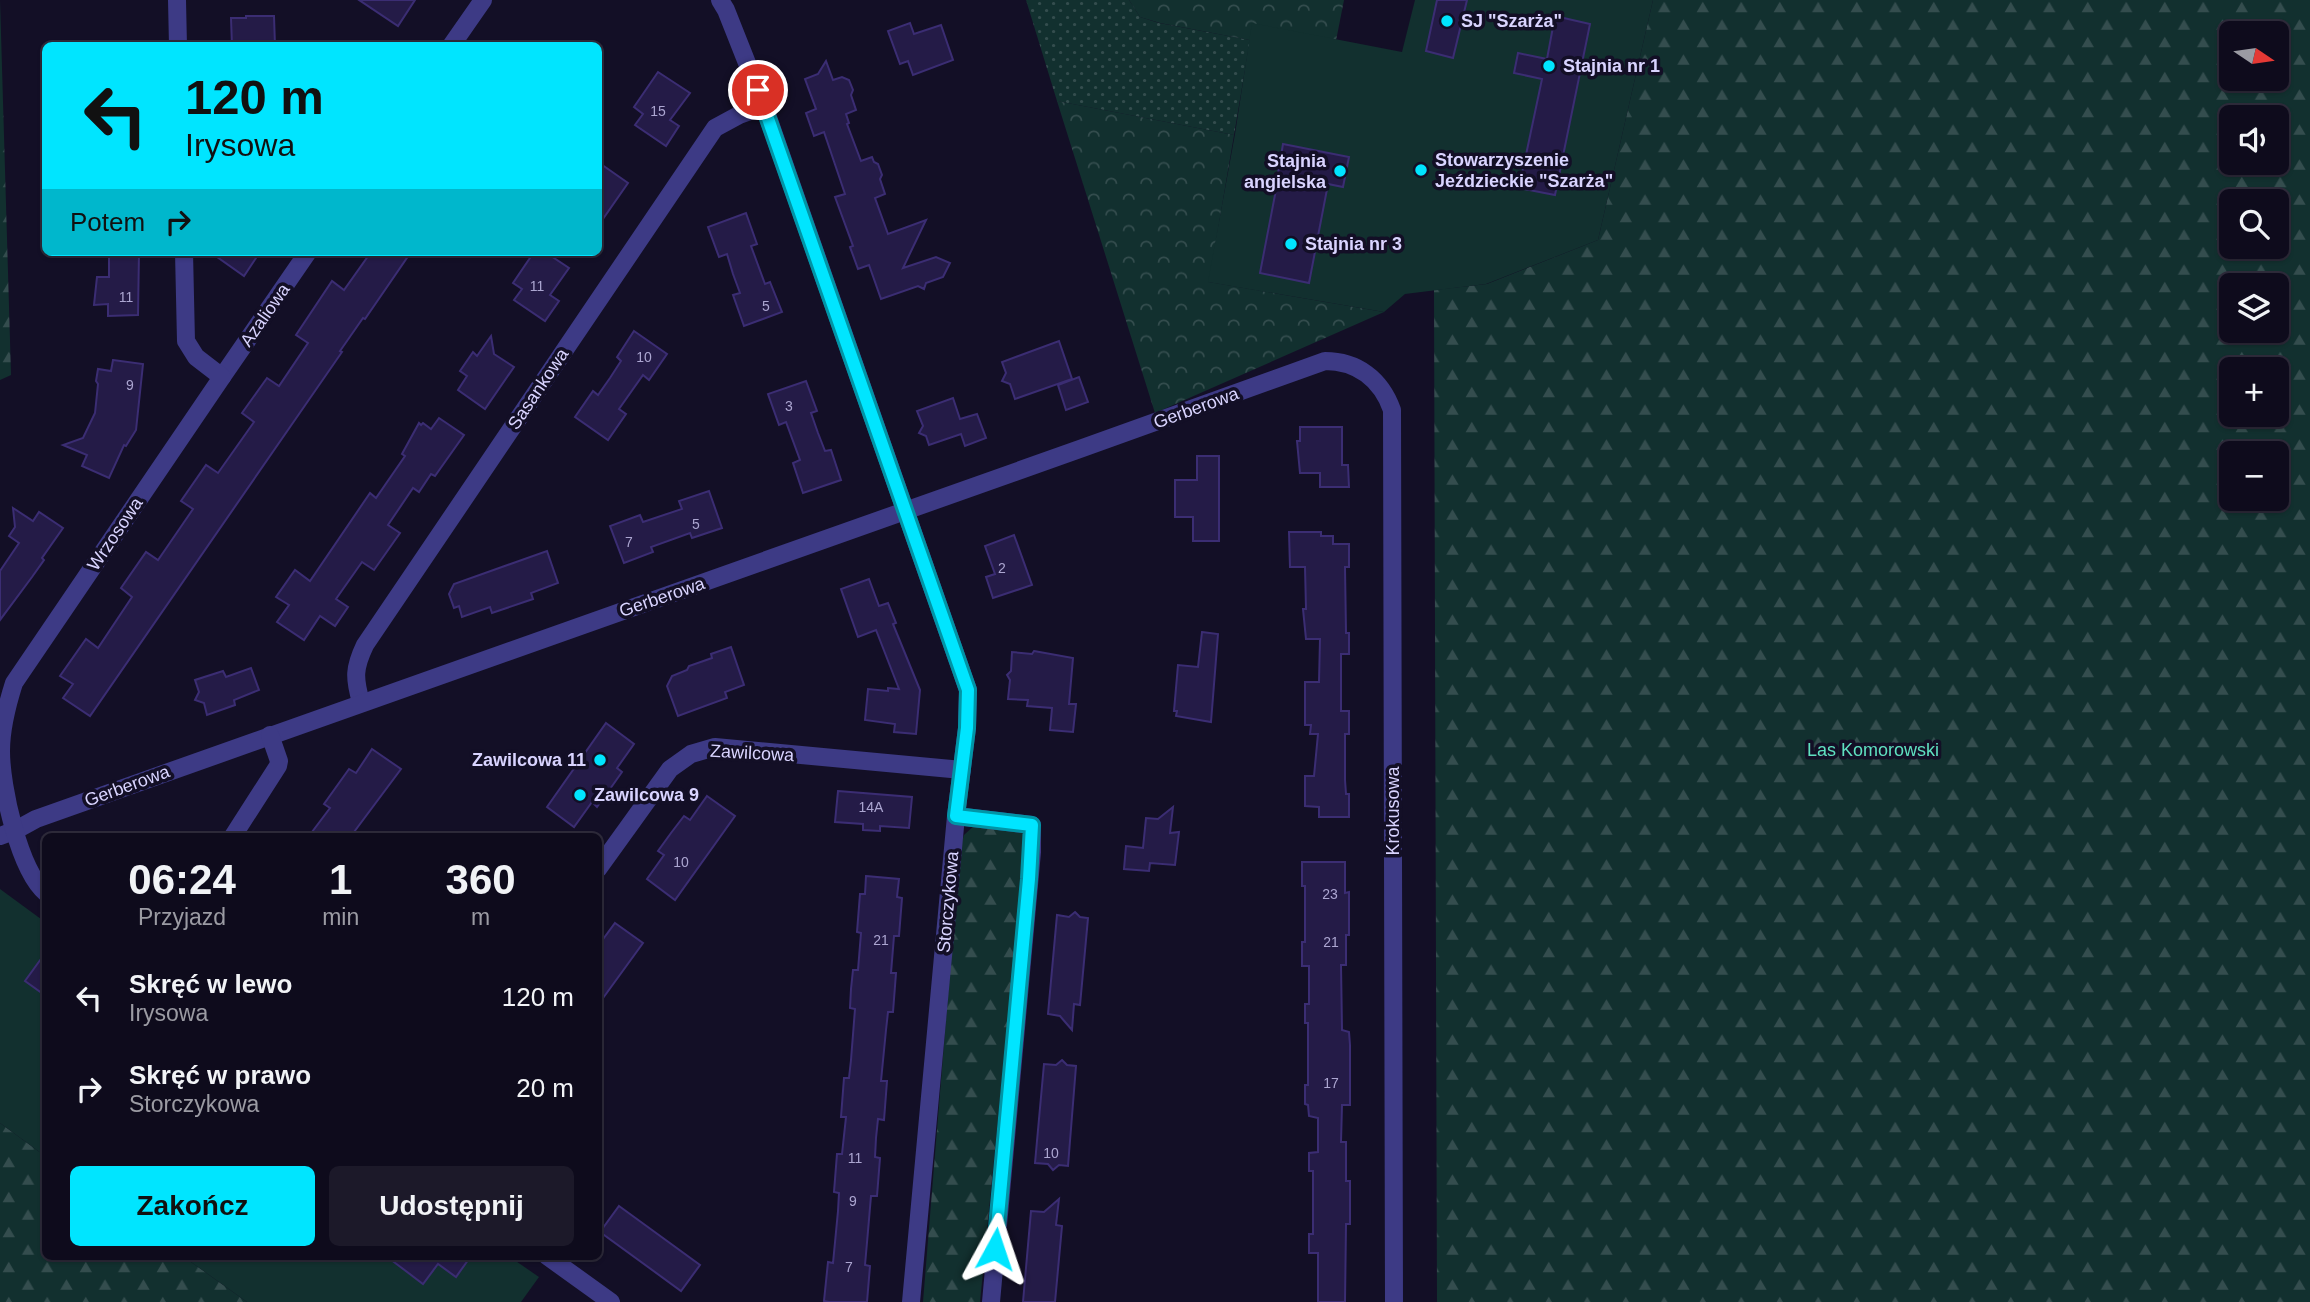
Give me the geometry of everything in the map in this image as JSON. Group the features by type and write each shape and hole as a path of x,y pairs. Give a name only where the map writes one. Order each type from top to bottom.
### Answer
{"street":[{"path":"177,0 178,42"},
{"path":"454,42 482,0"},
{"name":"Storczykowa","path":"720,0 764,106 968,690 967,728 956,816 911,1302"},
{"name":"Sasankowa","path":"361,702 355,674 365,645 715,128 764,106"},
{"path":"184,256 186,341 195,357 222,377"},
{"name":"Azaliowa","path":"222,377 305,256"},
{"name":"Gerberowa","path":"8,833 36,819 361,702 906,512 1325,361"},
{"name":"Krokusowa","path":"1325,361 1345,363 1363,370 1378,383 1392,410 1394,1302"},
{"name":"Wrzosowa","path":"42,888 32,877 22,854 8,833 1,752 3,727 14,682 222,377"},
{"path":"235,833 276,771 278,761 270,736"},
{"name":"Zawilcowa","path":"602,863 670,769 691,754 715,747 962,770"},
{"path":"956,816 1032,825 991,1302"},
{"path":"553,1260 611,1302"}],"green space":[{"path":"0,0 11,375 0,380"},
{"path":"1026,0 1129,0 1140,17 1250,40 1234,135 1057,101"},
{"path":"1129,0 1344,0 1333,56 1160,23 1140,17"},
{"name":"Stowarzyszenie Jeździeckie \"Szarża\"","path":"1415,0 1653,0 1598,240 1486,284 1405,294 1384,312 1208,282 1252,23 1402,52"},
{"name":"Las Komorowski","path":"1653,0 2310,0 2310,1302 1437,1302 1434,290 1487,284 1598,240"},
{"path":"1057,101 1234,135 1209,282 1384,312 1155,413"},
{"path":"976,824 1022,831 1025,842 980,1302 923,1302 960,848 964,835"},
{"path":"0,889 42,920 42,1154 0,1123"},
{"path":"0,1123 42,1154 42,1260 188,1260 247,1302 0,1302"},
{"path":"188,1260 514,1260 539,1277 521,1302 247,1302"}],"building":[{"path":"359,0 415,0 398,26"},
{"name":"SJ \"Szarża\"","path":"1437,0 1467,0 1453,58 1426,51"},
{"path":"274,16 275,42 232,42 231,18"},
{"name":"Stajnia nr 1","path":"1555,16 1590,24 1555,195 1519,188 1542,79 1514,73 1518,53 1547,59"},
{"path":"910,23 914,34 941,25 953,60 913,75 908,61 900,64 888,31"},
{"path":"826,61 833,80 842,77 849,80 853,90 851,95 856,110 846,114 847,124 861,161 872,157 878,164 885,194 875,198 888,234 926,220 903,268 936,257 950,263 943,277 926,283 924,289 918,286 881,299 869,265 858,269 850,247 853,246 835,197 845,194 824,132 814,136 806,113 816,109 805,79 818,74"},
{"path":"658,72 690,93 670,120 679,126 666,146 635,125 643,114 634,107"},
{"path":"1283,144 1349,157 1343,187 1328,184 1309,283 1260,273"},
{"path":"602,165 628,183 602,220"},
{"path":"746,213 757,244 751,246 765,284 770,282 782,312 744,326 733,295 740,293 727,254 719,257 708,227"},
{"path":"109,256 139,256 138,315 108,316 108,304 94,305 97,277 109,277"},
{"path":"216,256 257,256 244,276"},
{"path":"368,256 408,256 90,716 63,698 73,684 60,676 86,639 98,648 132,597 121,588 146,552 158,560 193,509 181,501 206,465 218,473 254,422 242,413 267,378 279,386 308,343 296,335 332,281 344,290"},
{"path":"531,256 551,256 569,268 550,295 559,301 545,321 514,300 522,289 513,283"},
{"path":"634,331 667,354 649,380 643,375 619,409 626,414 608,440 575,417 593,391 598,395 610,378 621,361 617,357"},
{"path":"491,336 494,354 514,367 485,409 458,390 467,376 460,371 473,352 477,356"},
{"path":"1059,341 1072,379 1015,399 1010,384 1002,381 1006,373 1002,362"},
{"path":"113,360 143,364 136,430 126,446 124,445 109,478 82,466 87,455 63,445 83,438 95,413 98,369 111,371"},
{"path":"1079,377 1088,402 1066,410 1058,385"},
{"path":"806,381 817,411 811,413 818,433 825,451 831,450 841,480 803,493 793,463 800,460 786,422 779,425 768,394"},
{"path":"953,398 960,419 977,414 986,438 965,446 961,434 929,445 926,436 919,433 923,426 917,411"},
{"path":"439,418 464,435 435,476 431,474 419,492 413,488 388,525 400,533 374,570 362,562 336,599 348,607 335,626 320,616 304,640 277,622 289,605 276,597 295,570 310,581 370,493 376,498 405,456 402,454 419,423 431,429"},
{"path":"1300,427 1342,427 1342,465 1348,465 1349,487 1320,487 1320,473 1300,473 1297,441 1300,441"},
{"path":"1197,456 1219,456 1219,541 1193,541 1193,517 1175,517 1175,480 1197,480"},
{"path":"709,491 722,528 692,538 690,533 651,547 653,552 624,563 610,526 640,515 643,522 682,509 679,501"},
{"path":"13,508 33,521 39,512 63,528 42,558 44,560 0,620 0,571 19,543 9,536 15,527"},
{"path":"1289,532 1321,532 1321,536 1333,536 1333,544 1349,544 1349,567 1345,567 1349,654 1341,654 1341,711 1349,711 1349,734 1345,734 1345,780 1346,794 1349,794 1349,817 1319,817 1319,807 1305,806 1305,776 1314,776 1318,734 1310,734 1311,725 1305,725 1305,682 1319,682 1320,639 1306,639 1303,609 1306,609 1305,567 1290,567"},
{"path":"1014,535 1032,585 993,598 986,577 995,574 985,546"},
{"path":"547,551 558,583 531,593 533,599 492,613 490,607 462,617 459,606 454,608 449,594 454,584"},
{"path":"869,579 879,606 888,603 896,623 893,624 920,690 916,734 894,732 895,724 865,720 868,689 899,689 876,630 858,637 841,589"},
{"path":"1202,632 1218,634 1211,722 1176,716 1177,711 1174,711 1178,665 1198,667"},
{"path":"731,647 744,685 725,692 727,698 678,716 667,686 672,676 687,670 689,666 712,658 711,654"},
{"path":"1034,651 1073,658 1069,704 1076,704 1073,732 1050,730 1052,708 1027,706 1028,700 1008,699 1010,680 1007,675 1011,671 1012,652 1032,654"},
{"path":"251,668 259,690 234,700 235,705 207,715 204,703 195,700 199,692 195,680 223,671 226,677"},
{"path":"606,723 634,744 617,768 622,772 597,807 592,802 574,827 547,807"},
{"path":"372,749 401,769 353,833 311,833 330,808 324,804 349,769 356,773"},
{"path":"838,791 912,797 909,828 880,826 880,831 863,830 863,824 835,822"},
{"path":"707,796 735,816 675,900 647,879 664,855 658,851 671,833 684,816 690,820"},
{"path":"1173,807 1170,833 1179,832 1175,865 1150,863 1149,871 1124,869 1126,846 1143,848 1146,818 1158,819"},
{"path":"1302,862 1345,862 1345,893 1349,892 1346,965 1341,965 1342,1030 1349,1032 1350,1045 1350,1105 1342,1105 1341,1142 1346,1142 1346,1181 1350,1181 1350,1224 1346,1224 1345,1302 1318,1302 1318,1253 1309,1253 1309,1234 1313,1234 1313,1171 1309,1171 1309,1153 1318,1152 1318,1118 1309,1116 1308,1105 1305,1104 1305,1085 1308,1085 1308,1023 1305,1023 1305,1004 1309,1004 1309,966 1302,966 1305,886 1302,886"},
{"path":"866,876 899,879 897,897 902,898 899,936 894,936 891,973 896,973 893,1012 888,1012 881,1081 887,1081 884,1120 878,1119 876,1138 875,1157 880,1158 877,1196 871,1196 865,1265 870,1266 867,1302 829,1302 824,1301 828,1262 833,1263 838,1211 839,1193 834,1192 837,1154 842,1154 846,1117 841,1117 844,1078 849,1078 855,1009 850,1008 851,989 853,970 858,970 860,894 865,894"},
{"path":"1075,912 1080,917 1088,918 1080,1005 1074,1004 1072,1030 1060,1016 1048,1014 1057,915 1069,917"},
{"path":"615,923 643,943 602,999 602,941"},
{"path":"42,958 42,993 25,981"},
{"path":"1062,1060 1067,1065 1076,1066 1068,1166 1059,1165 1053,1170 1048,1164 1035,1163 1044,1064 1056,1065"},
{"path":"1059,1199 1056,1225 1062,1226 1055,1302 1023,1302 1031,1211 1044,1212"},
{"path":"619,1206 700,1265 681,1291 602,1233 602,1229"},
{"path":"391,1260 468,1260 456,1277 438,1264 423,1284"}],"place":[{"name":"SJ \"Szarża\"","path":"1447,21"},
{"name":"Stajnia nr 1","path":"1549,66"},
{"name":"Stowarzyszenie Jeździeckie \"Szarża\"","path":"1421,170"},
{"name":"Stajnia angielska","path":"1340,171"},
{"name":"Stajnia nr 3","path":"1291,244"},
{"name":"Zawilcowa 11","path":"600,760"},
{"name":"Zawilcowa 9","path":"580,795"}],"route":[{"path":"758,90 968,690 967,728 956,816 1032,825 995,1249"}]}
